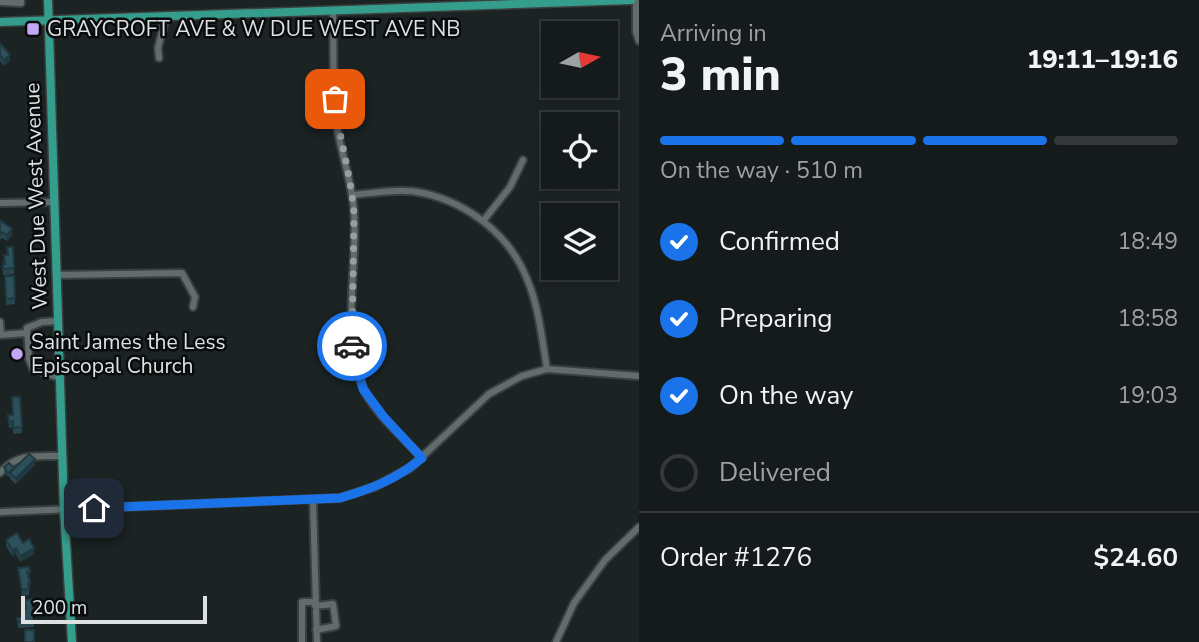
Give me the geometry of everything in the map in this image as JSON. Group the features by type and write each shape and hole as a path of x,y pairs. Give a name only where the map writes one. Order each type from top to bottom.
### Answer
{"main road":[{"name":"West Due West Avenue","path":"48,0 62,456 72,642"},
{"path":"0,22 335,10 399,4 631,0"}],"street":[{"path":"0,2 21,3 21,0"},
{"path":"337,0 335,99 338,133 354,214 351,322 356,369 363,389 383,416 422,458"},
{"path":"636,0 636,32 639,41"},
{"path":"159,58 158,48 166,17"},
{"path":"484,220 510,187 523,160"},
{"path":"352,195 394,191 421,192 484,220 507,245 528,279 539,320 547,369"},
{"path":"0,204 54,202"},
{"path":"56,275 178,273 184,276 195,297 193,307"},
{"path":"58,321 42,322 27,328 27,334 29,359 33,369 60,378"},
{"path":"0,322 1,335 27,334"},
{"path":"0,512 340,498 396,477 422,458 489,394 522,376 547,369 639,376"},
{"path":"0,473 13,461 26,457 62,456"},
{"path":"313,500 317,642"},
{"path":"556,642 574,603 604,560 639,527"},
{"path":"302,642 302,603 333,604 336,626 316,629"}],"building":[{"path":"0,43 10,55 4,60 0,55"},
{"path":"0,220 12,229 7,235 2,232 0,234"},
{"path":"7,247 13,247 14,268 3,269 4,255 8,255"},
{"path":"5,276 14,276 15,298 6,299"},
{"path":"12,397 20,397 22,427 13,428 13,421 9,422 8,415 13,415"},
{"path":"29,454 35,459 16,478 10,473"},
{"path":"9,463 14,468 8,473 4,467"},
{"path":"17,533 23,543 29,539 34,548 20,556 16,548 12,550 6,540"},
{"path":"29,567 29,589 22,590 18,568"},
{"path":"32,599 34,621 18,622 17,618 24,617 25,600"},
{"path":"25,630 34,630 34,642 25,642"}],"way so far":[{"path":"335,99 338,133 354,214 352,346"}],"place":[{"name":"GRAYCROFT AVE & W DUE WEST AVE NB","path":"33,29"},
{"name":"Saint James the Less Episcopal Church","path":"17,354"}],"route":[{"path":"94,508 340,498 365,491 396,477 422,458 383,416 363,389 352,346"}]}
